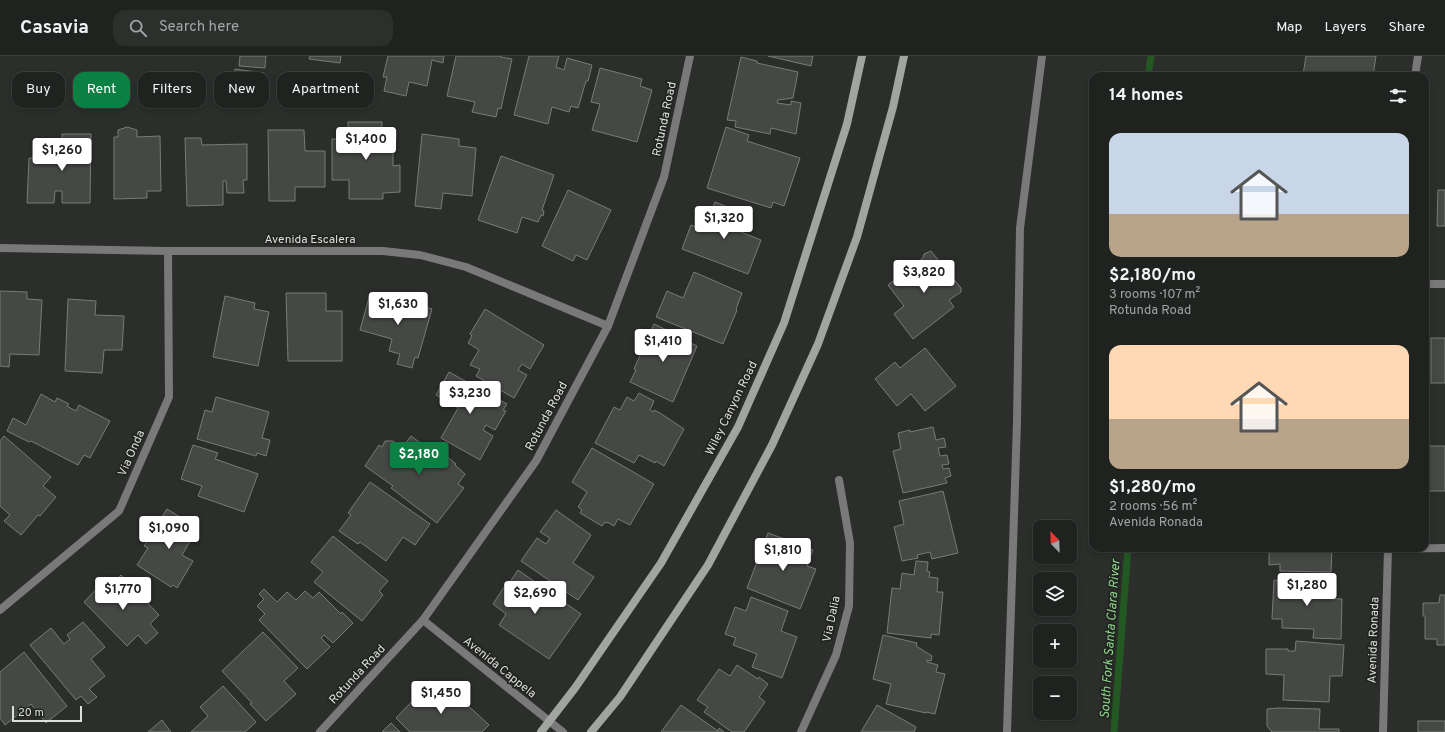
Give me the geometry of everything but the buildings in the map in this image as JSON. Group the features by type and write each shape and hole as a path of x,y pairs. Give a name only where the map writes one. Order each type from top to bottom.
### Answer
{"main road":[{"name":"Wiley Canyon Road","path":"541,732 575,688 661,563 738,427 784,323 847,124 862,56"},
{"path":"591,732 620,697 708,565 782,424 818,344 857,237 893,107 904,56"}],"street":[{"name":"Rotunda Road","path":"320,732 423,620 536,460 608,326 664,177 690,56"},
{"path":"1007,732 1017,414 1020,228 1042,56"},
{"path":"1416,72 1418,56"},
{"name":"Avenida Escalera","path":"0,248 168,251 383,251 420,255 466,267 608,326"},
{"name":"Via Onda","path":"0,610 119,511 169,397 168,251"},
{"path":"1429,284 1445,284"},
{"name":"Via Dalia","path":"801,732 836,655 849,606 850,544 839,480"},
{"path":"1429,548 1445,548"},
{"name":"Avenida Ronada","path":"1383,732 1388,552"},
{"name":"Avenida Cappela","path":"423,620 563,732"}],"waterway":[{"name":"South Fork Santa Clara River","path":"1149,72 1151,56"},
{"name":"South Fork Santa Clara River","path":"1114,732 1128,552"}]}
